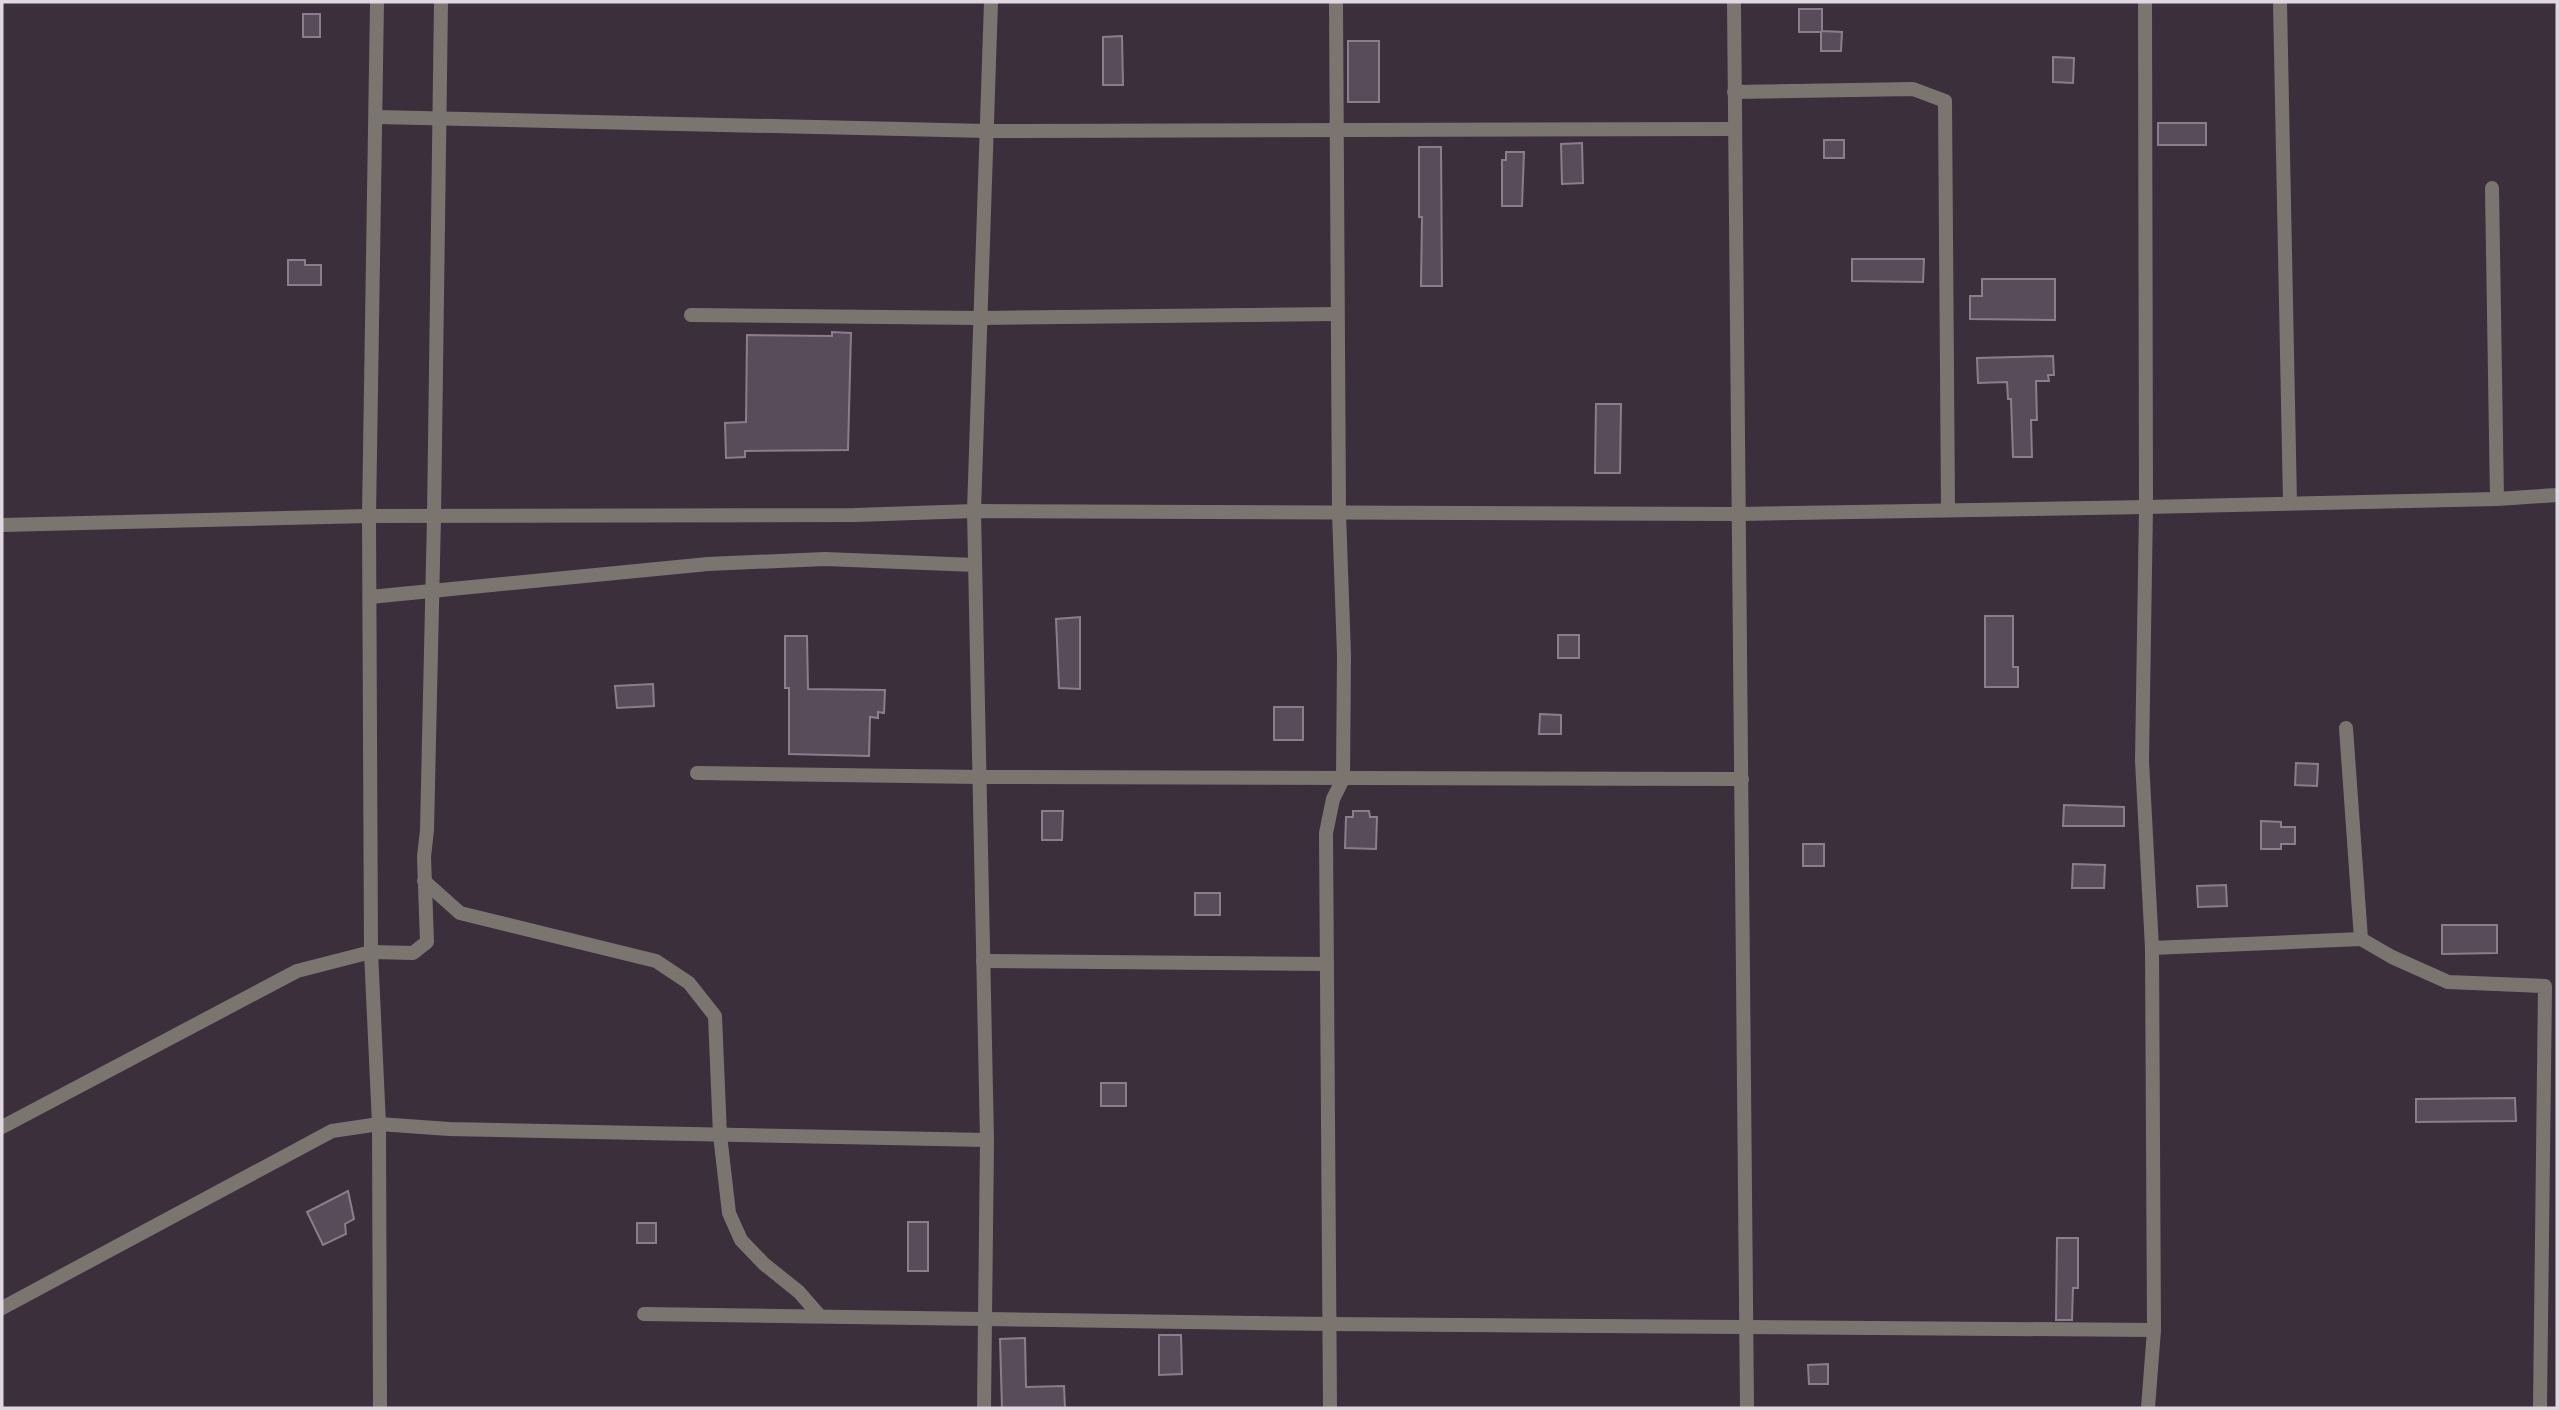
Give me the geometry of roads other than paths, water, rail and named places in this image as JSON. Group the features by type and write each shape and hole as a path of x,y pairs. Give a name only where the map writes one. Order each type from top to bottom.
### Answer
{"street":[{"path":"377,2 369,516 371,952 380,1124 380,1408"},
{"path":"2,1127 297,971 371,952 413,953 426,942 424,881 434,517 441,2"},
{"path":"984,1408 987,1140 974,511 991,2"},
{"path":"1330,1408 1326,833 1333,799 1343,779 1344,655 1339,513 1336,2"},
{"path":"1734,2 1747,1408"},
{"path":"2145,2 2146,507 2142,761 2152,948 2154,1330 2148,1408"},
{"path":"2280,2 2290,503"},
{"path":"1734,92 1913,89 1945,101 1948,510"},
{"path":"376,117 987,131 1734,129"},
{"path":"2493,188 2497,499"},
{"path":"691,315 981,318 1337,314"},
{"path":"2,525 369,516 855,515 974,511 1739,514 2497,499 2557,495"},
{"path":"370,597 721,563 825,559 975,565"},
{"path":"2346,728 2361,939"},
{"path":"697,773 979,777 1742,779"},
{"path":"424,881 460,913 656,961 689,983 715,1017 720,1135 729,1213 741,1240 764,1264 799,1292 819,1315"},
{"path":"2152,948 2361,939 2392,957 2448,982 2545,986 2540,1408"},
{"path":"983,961 1327,964"},
{"path":"2,1308 332,1131 380,1124 449,1129 987,1140"},
{"path":"644,1314 1329,1324 2154,1330"}]}
